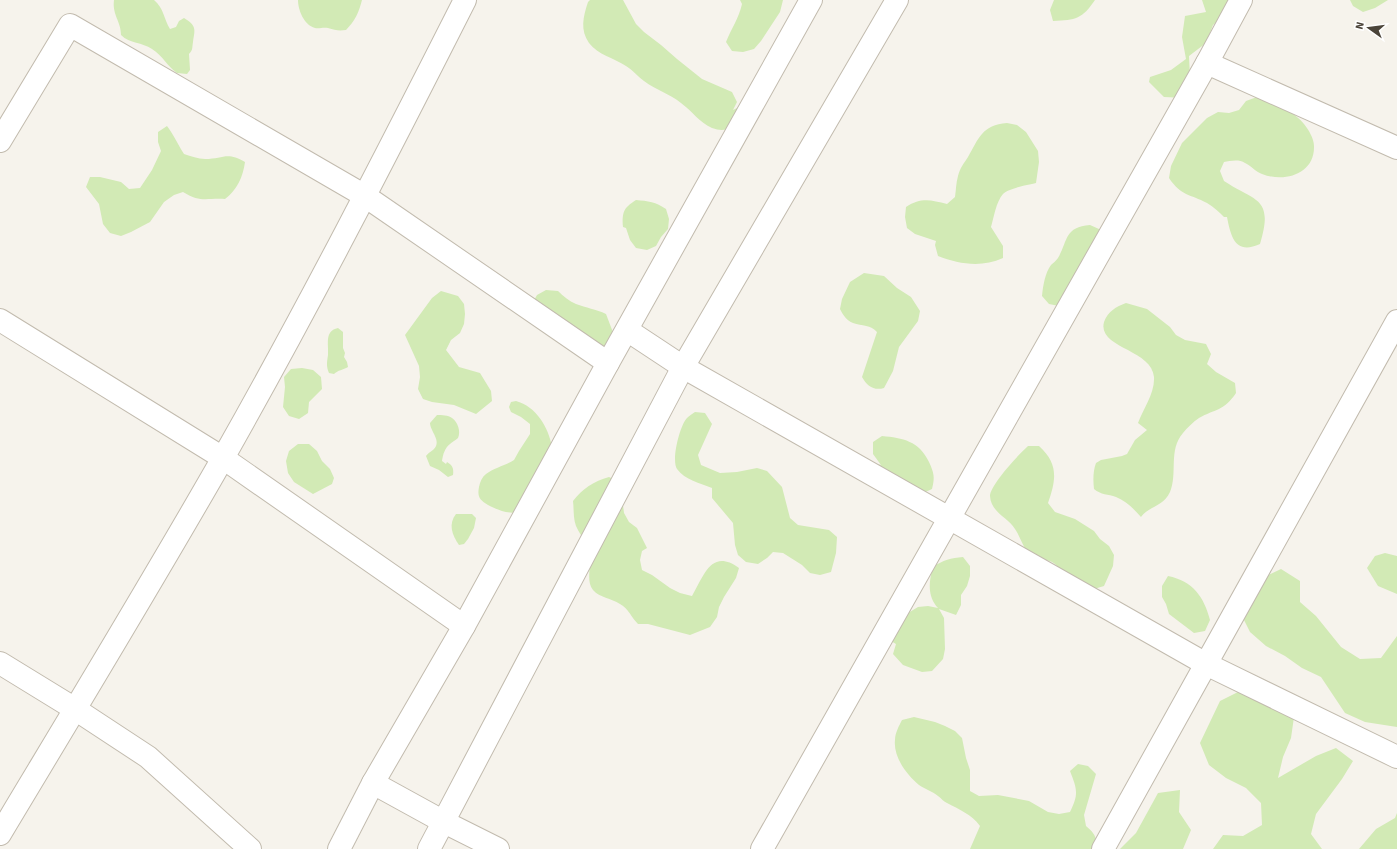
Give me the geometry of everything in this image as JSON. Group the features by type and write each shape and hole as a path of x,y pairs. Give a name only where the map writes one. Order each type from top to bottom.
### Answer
{"street":[{"path":"0,834 223,458 365,196 465,0"},
{"path":"339,849 373,783 464,626 626,330 811,0"},
{"path":"429,849 683,367 897,0"},
{"path":"762,849 1207,63 1241,0"},
{"path":"0,142 70,25 365,196 608,363"},
{"path":"1207,63 1397,148"},
{"path":"0,320 223,458 464,626"},
{"path":"1103,849 1397,321"},
{"path":"626,330 683,367 1206,664 1397,756"},
{"path":"0,663 75,709 148,757 250,849"},
{"path":"373,783 444,822 498,849"}],"green space":[{"path":"114,0 154,0 162,10 170,29 176,27 179,21 184,18 191,23 194,28 194,34 192,49 189,54 190,70 187,74 177,73 152,49 128,40 121,35 120,26 114,10"},
{"path":"298,0 362,0 354,20 346,30 335,30 317,28 308,24 302,17"},
{"path":"590,0 623,0 636,24 644,32 702,79 732,92 737,102 733,110 739,107 733,128 720,130 708,126 677,100 649,84 631,69 597,51 589,43 583,28 585,13"},
{"path":"740,0 783,0 780,12 761,41 754,49 743,52 732,51 726,42 741,9 742,4"},
{"path":"1054,0 1095,0 1082,15 1078,17 1067,20 1053,21 1050,10"},
{"path":"1202,0 1231,0 1228,12 1213,25 1206,43 1189,56 1190,77 1185,98 1164,97 1149,82 1150,77 1171,70 1186,59 1182,37 1185,16 1206,12"},
{"path":"1350,0 1388,0 1375,8 1363,12 1353,6"},
{"path":"1257,97 1276,103 1299,119 1308,129 1314,146 1313,156 1310,163 1304,170 1289,176 1271,177 1258,172 1240,161 1224,162 1220,171 1224,181 1259,203 1263,209 1265,217 1264,229 1260,244 1252,247 1245,247 1240,246 1233,238 1230,232 1227,217 1224,217 1207,203 1186,194 1173,184 1169,178 1171,166 1182,143 1207,118 1218,112 1229,113 1239,110 1246,101"},
{"path":"1007,123 1017,125 1026,132 1038,151 1039,162 1036,183 1006,192 1003,194 997,205 991,227 1003,246 1003,258 987,263 970,264 938,256 935,245 936,241 915,234 907,228 905,217 906,207 916,202 926,200 947,204 955,197 960,170 979,138 992,126"},
{"path":"167,126 184,154 205,159 229,156 245,162 239,183 233,192 225,199 199,199 183,192 174,195 164,202 150,222 121,236 110,233 103,224 99,204 86,187 90,177 100,177 121,182 129,189 140,188 152,170 161,151 158,142 158,132"},
{"path":"636,200 652,202 666,209 669,219 668,229 656,246 647,250 636,248 630,240 626,228 623,227 624,211"},
{"path":"1090,225 1099,229 1101,240 1059,306 1049,304 1042,296 1049,268 1058,258 1071,232 1082,226"},
{"path":"864,273 884,276 897,288 911,297 920,311 918,321 899,347 893,371 884,388 880,389 871,387 862,377 877,332 869,327 849,321 845,318 840,309 842,299 850,282"},
{"path":"546,290 558,291 573,303 606,314 614,335 608,345 600,350 532,304 537,295"},
{"path":"441,291 458,296 464,304 465,314 464,324 460,333 451,340 446,350 459,367 480,373 491,391 492,401 476,414 454,405 432,402 423,399 418,389 420,377 419,366 405,335 432,298"},
{"path":"1126,303 1147,309 1170,327 1176,335 1185,340 1206,344 1211,354 1207,364 1216,372 1235,383 1236,393 1227,403 1219,409 1199,418 1183,433 1178,440 1174,454 1173,477 1170,492 1164,501 1144,513 1141,517 1133,508 1123,501 1094,489 1093,479 1096,463 1101,460 1127,454 1135,440 1147,430 1138,423 1153,389 1154,377 1151,368 1144,360 1109,338 1104,331 1104,322 1110,312"},
{"path":"338,328 343,332 344,357 348,367 334,374 329,373 327,368 328,338 331,332"},
{"path":"302,368 313,370 321,377 322,389 309,402 308,413 299,419 289,416 283,407 285,387 284,377 291,369"},
{"path":"516,401 530,408 545,425 552,447 517,513 502,511 488,505 481,500 478,493 483,477 493,470 514,460 530,434 530,424 511,412 509,407 511,402"},
{"path":"695,412 705,413 712,424 698,455 701,465 720,473 737,472 757,468 767,471 782,487 790,518 798,525 829,530 837,537 836,553 831,572 820,575 810,573 802,565 783,553 773,552 758,564 746,562 738,555 735,545 733,523 712,498 712,488 684,476 675,465 679,435 684,422"},
{"path":"437,415 452,418 456,422 459,430 458,438 444,451 442,461 446,464 447,462 449,463 453,469 453,475 448,477 439,470 430,466 426,456 434,449 437,443 430,423"},
{"path":"882,436 910,442 920,449 929,462 933,472 934,481 932,489 921,494 886,473 878,464 881,465 873,454 873,442"},
{"path":"298,444 309,444 317,451 322,461 330,469 334,478 332,484 313,494 294,482 288,473 286,461 289,451"},
{"path":"1028,446 1039,446 1050,459 1053,466 1054,480 1048,503 1055,512 1075,519 1094,531 1100,539 1109,546 1114,555 1113,566 1104,586 1094,589 1075,582 1068,579 1057,565 1031,555 1026,550 1012,525 993,507 990,496 991,491 1012,462"},
{"path":"609,477 620,482 624,513 629,522 637,528 647,548 642,551 640,560 642,570 652,575 670,588 680,593 692,596 705,573 715,563 722,561 739,568 736,578 719,607 717,617 710,627 690,635 648,624 638,624 623,606 599,595 593,590 589,578 589,552 576,526 573,501 589,486"},
{"path":"456,514 472,514 476,518 474,528 468,539 464,544 459,545 452,530 452,522"},
{"path":"1385,553 1397,556 1397,594 1378,586 1367,568 1375,556"},
{"path":"963,557 970,566 970,576 967,586 961,595 961,605 956,615 939,609 944,618 945,649 943,659 932,671 922,672 903,665 893,654 896,644 891,641 908,613 918,607 928,606 938,608 932,598 930,588 933,567 947,560"},
{"path":"1281,569 1300,581 1300,602 1316,616 1341,647 1360,659 1381,658 1397,636 1397,727 1365,722 1345,713 1321,677 1302,668 1285,656 1266,646 1250,632 1241,614 1262,578"},
{"path":"1168,576 1177,578 1191,586 1201,597 1210,620 1205,631 1194,633 1169,614 1162,597 1162,586"},
{"path":"1240,691 1294,717 1291,738 1283,757 1278,778 1316,756 1336,748 1353,761 1342,779 1316,814 1311,834 1322,849 1213,849 1223,835 1243,836 1262,825 1261,803 1246,788 1226,778 1209,765 1200,743 1220,701"},
{"path":"914,717 945,726 955,731 962,738 970,770 970,791 979,796 998,795 1029,801 1048,812 1059,814 1070,812 1075,801 1076,792 1070,771 1078,764 1088,766 1096,774 1084,815 1086,826 1096,838 1095,849 970,849 980,826 977,822 969,815 919,785 906,771 896,753 895,737 902,720"},
{"path":"1180,790 1179,812 1191,830 1183,849 1120,849 1136,833 1158,793"},
{"path":"1397,813 1397,849 1359,849 1376,829 1395,818"}]}
